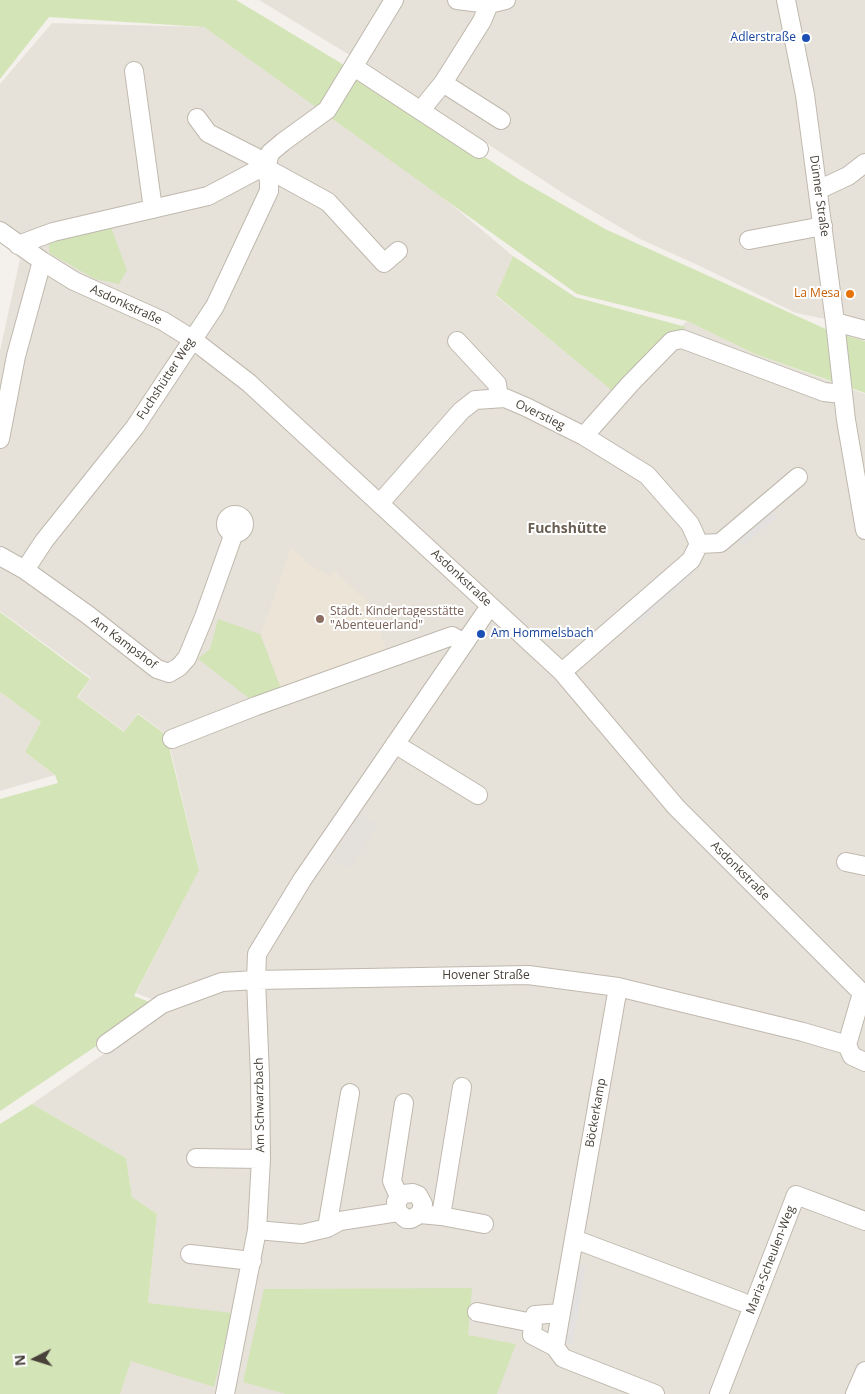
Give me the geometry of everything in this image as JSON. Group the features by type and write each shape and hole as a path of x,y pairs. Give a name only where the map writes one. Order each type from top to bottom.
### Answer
{"street":[{"path":"266,168 270,153 282,142 327,110 394,0"},
{"path":"457,0 489,4 506,0"},
{"name":"Dünner Straße","path":"786,0 799,62 823,226 842,394 865,530"},
{"path":"422,110 443,83 482,21 489,4"},
{"path":"354,67 479,149"},
{"path":"134,71 153,208"},
{"path":"443,83 501,120"},
{"path":"197,118 208,133 257,158 266,168 328,202 384,263 398,250"},
{"path":"818,190 848,176 865,163"},
{"path":"18,244 52,232 208,196 266,168"},
{"name":"Fuchshütter Weg","path":"25,570 44,541 135,427 215,306 269,191 266,168"},
{"path":"749,240 823,226"},
{"name":"Asdonkstraße","path":"0,230 42,261 74,281 163,321 192,340 249,383 562,672 676,807 864,995"},
{"path":"0,439 16,356 42,261"},
{"path":"835,322 865,330"},
{"path":"584,436 630,384 672,341 682,338 824,392 842,394"},
{"path":"457,341 497,384 499,398"},
{"name":"Overstieg","path":"380,503 463,409 474,400 506,398 584,436 647,475 690,524 699,544"},
{"path":"562,672 691,560 699,544 720,544 798,477"},
{"name":"Am Kampshof","path":"0,556 25,570 88,615 158,669 169,673 179,667 187,658 234,533"},
{"path":"256,980 257,954 302,880 490,606"},
{"path":"172,739 256,706 452,636 464,643"},
{"path":"396,744 478,795"},
{"path":"846,862 865,866"},
{"name":"Hovener Straße","path":"106,1044 162,1004 222,982 528,975 618,987 803,1032 847,1045 852,1056 865,1062"},
{"name":"Am Schwarzbach","path":"225,1394 257,1230 261,1159 256,980"},
{"name":"Böckerkamp","path":"555,1347 618,987"},
{"path":"847,1045 864,995"},
{"path":"441,1216 462,1087"},
{"path":"327,1228 350,1093"},
{"path":"398,1205 392,1181 404,1103"},
{"path":"196,1158 261,1159"},
{"path":"257,1230 302,1234 327,1228 340,1222 398,1205 408,1192 418,1195 423,1204 420,1214 484,1224"},
{"name":"Maria-Scheulen-Weg","path":"719,1394 796,1195 865,1221"},
{"path":"574,1239 742,1302"},
{"path":"190,1254 252,1261"},
{"path":"477,1312 533,1323"},
{"path":"561,1313 535,1315 532,1335 555,1347 563,1358 655,1394"},
{"path":"855,1394 865,1371"}],"shaded area":[{"path":"259,0 865,0 865,327 796,313 640,239 569,197 371,68"},
{"path":"52,23 204,27 440,195 513,256 496,296 615,392 687,321 755,354 865,394 865,1394 120,1394 148,1303 157,1214 132,1197 126,1158 32,1104 171,1007 136,993 199,869 167,735 138,713 125,732 78,697 91,678 0,611 0,351 20,259 0,242 0,84"},
{"path":"766,504 777,517 743,546 732,534"},
{"name":"Städt. Kindertagesstätte \"Abenteuerland\"","path":"291,548 310,565 329,576 335,570 339,576 370,604 387,651 282,691 261,634"},
{"path":"676,573 694,573 639,624 618,623"},
{"path":"0,692 41,722 25,752 55,775 0,791"},
{"path":"360,813 378,825 350,869 332,858"},
{"path":"569,1263 586,1266 573,1344 556,1341"}],"green space":[{"path":"0,0 236,0 339,62 520,180 605,229 830,331 865,341 865,393 755,354 687,321 577,294 204,27 49,17 0,79"},
{"path":"109,222 127,270 119,284 95,279 49,253 49,240"},
{"path":"513,256 575,297 686,327 615,393 496,295"},
{"path":"0,612 90,679 77,697 124,732 138,714 166,735 199,870 134,996 157,1005 0,1111 0,799 58,783 55,775 25,752 41,722 0,692"},
{"path":"218,619 260,634 282,691 254,702 198,659 210,649"},
{"path":"32,1104 126,1158 132,1197 157,1214 148,1303 232,1313 214,1387 131,1361 120,1394 0,1394 0,1124"},
{"path":"472,1288 468,1335 516,1344 497,1394 286,1394 243,1382 264,1289"}],"place":[{"name":"Adlerstraße","path":"806,38"},
{"name":"La Mesa","path":"850,294"},
{"name":"Städt. Kindertagesstätte \"Abenteuerland\"","path":"320,619"},
{"name":"Am Hommelsbach","path":"481,634"}],"district":[{"name":"Fuchshütte","path":"567,529"}]}
